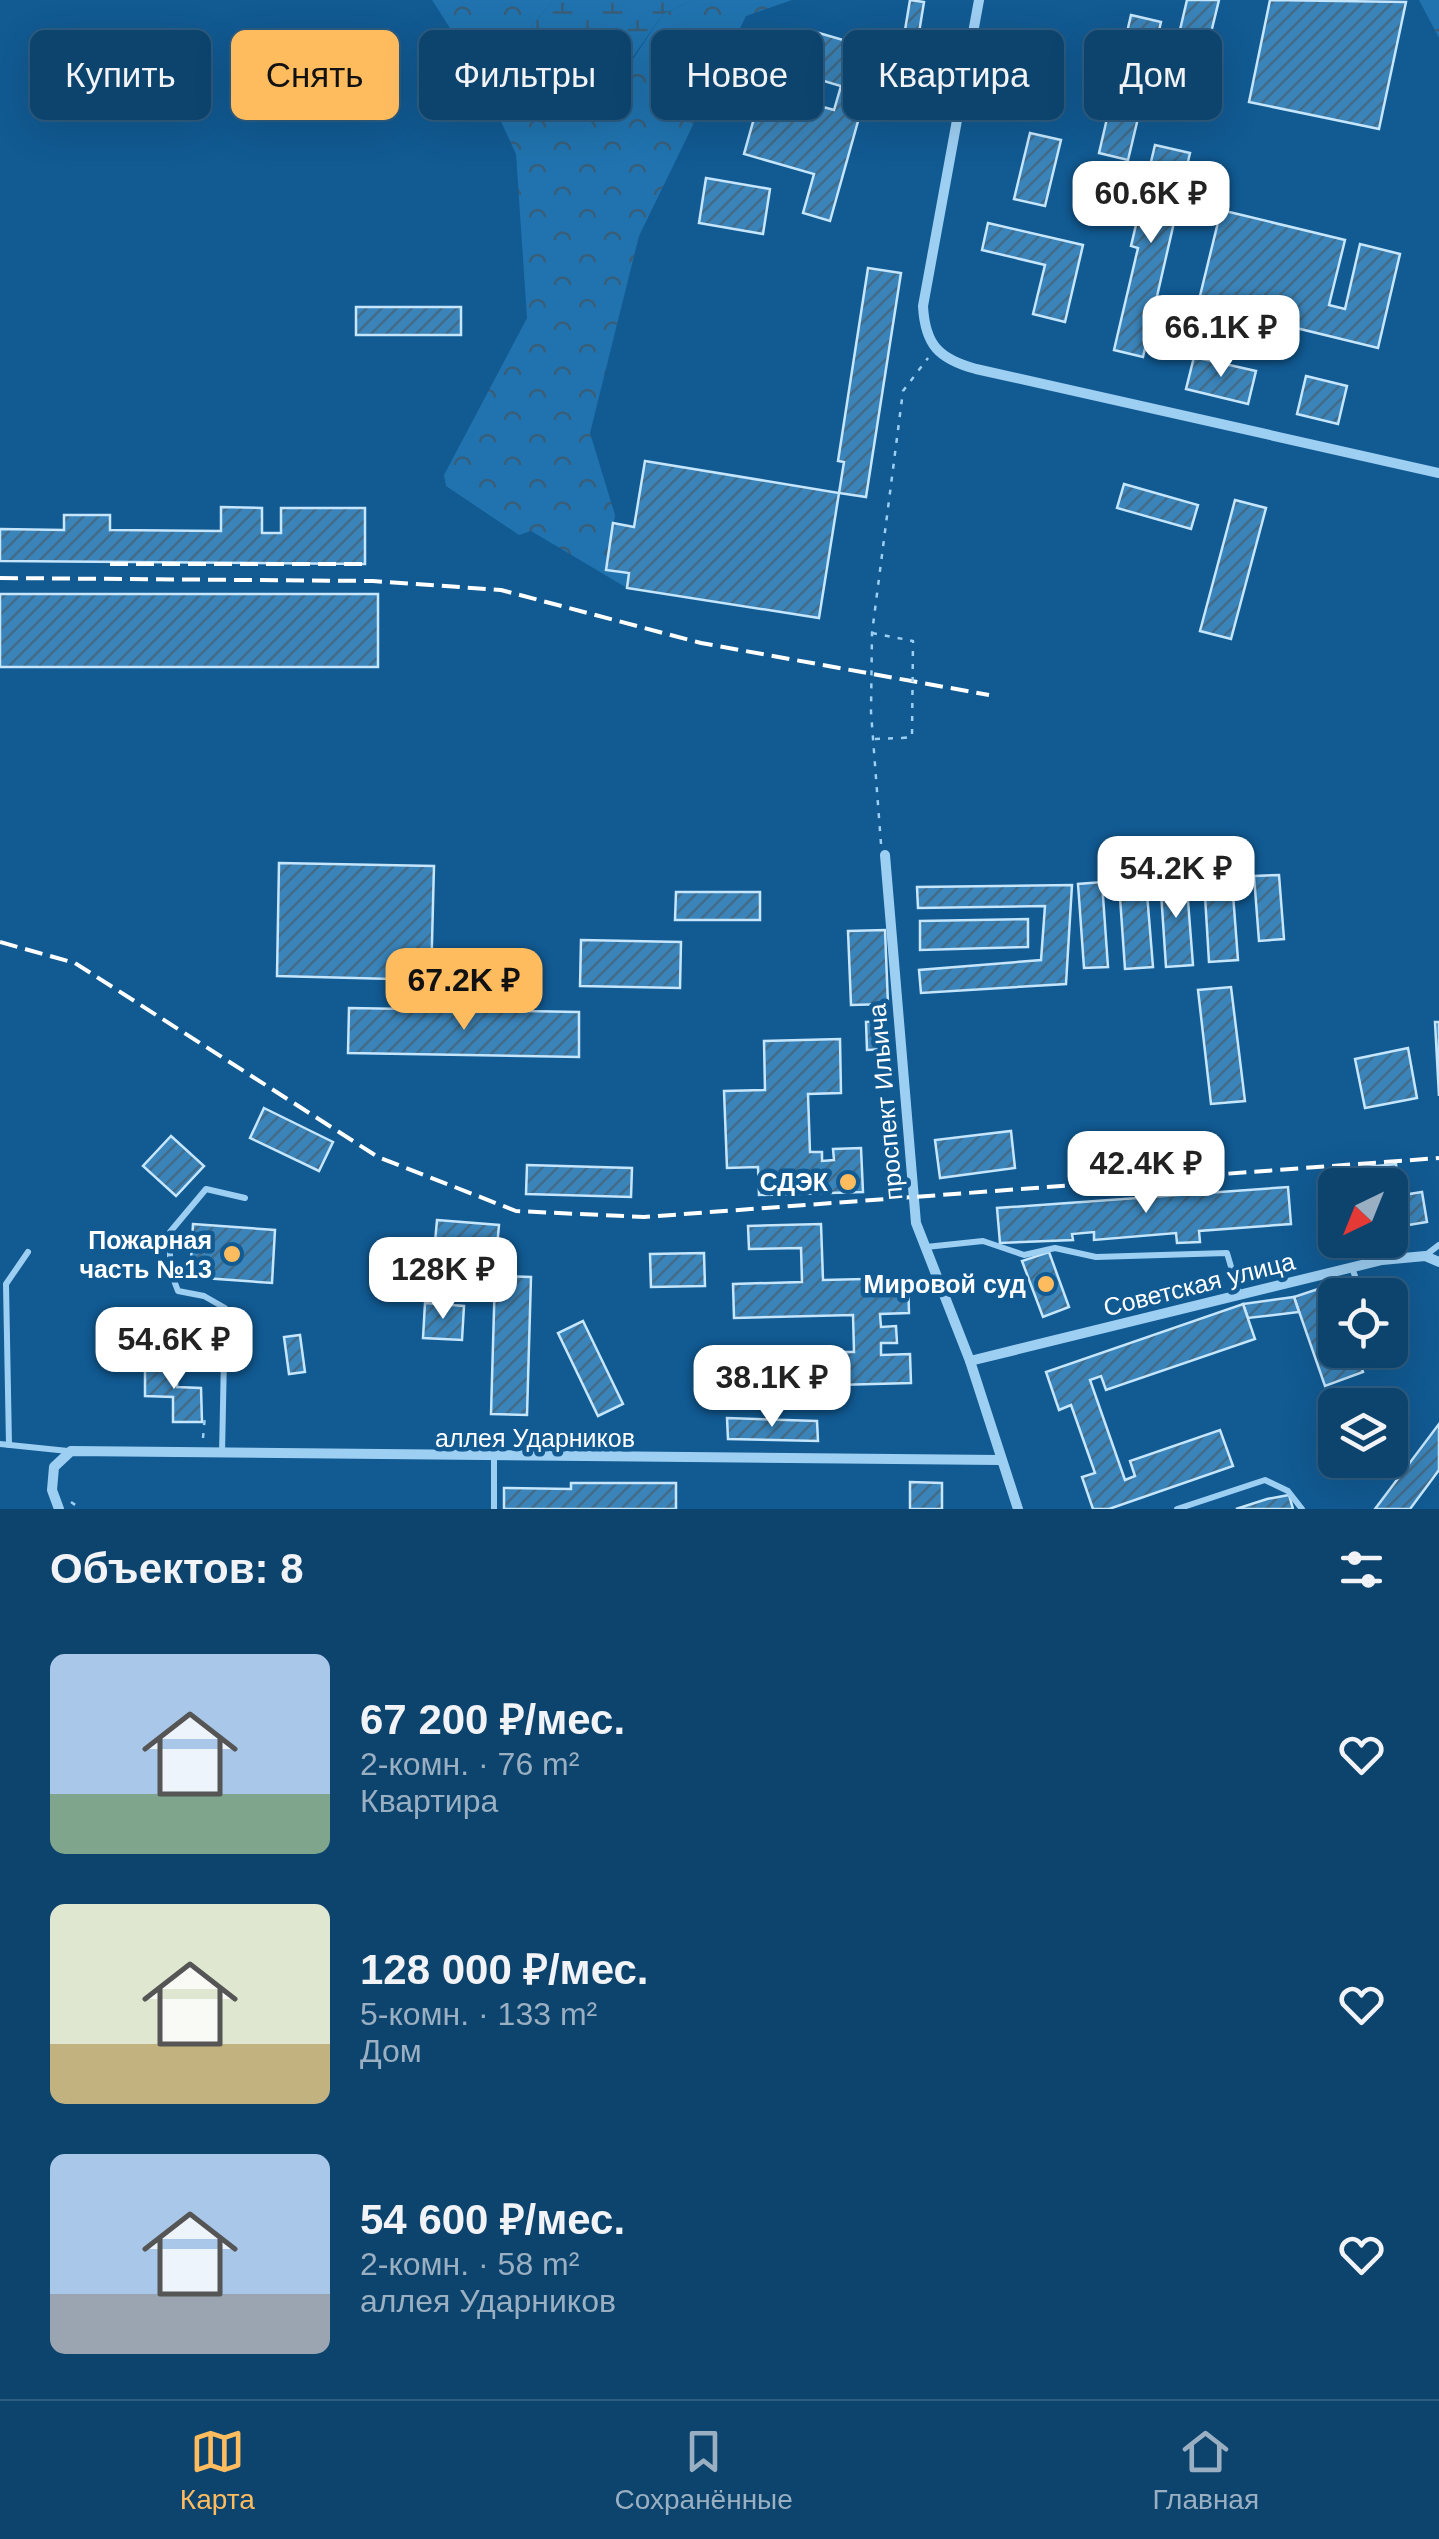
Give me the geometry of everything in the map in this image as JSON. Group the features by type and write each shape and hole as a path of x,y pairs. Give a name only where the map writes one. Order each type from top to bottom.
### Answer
{"street":[{"path":"979,0 923,306 924,332 934,350 952,362 976,369 1439,473"},
{"name":"проспект Ильича","path":"885,854 912,1200 1018,1509"},
{"path":"1425,1256 1439,1262"},
{"name":"Советская улица","path":"970,1361 1352,1267 1425,1256"},
{"path":"59,1509 52,1490 54,1467 70,1452"},
{"name":"аллея Ударников","path":"70,1452 1000,1460"}],"lane":[{"path":"222,1456 224,1308 204,1296 178,1291 170,1270 170,1232 206,1189 245,1198"},
{"path":"926,1247 984,1241 1024,1255 1055,1248 1096,1257 1227,1253 1239,1294"},
{"path":"1425,1256 1439,1245"},
{"path":"28,1252 6,1284 4,1444 70,1452"},
{"path":"1352,1267 1356,1278"},
{"path":"494,1458 494,1509"},
{"path":"1176,1509 1203,1505 1265,1480 1288,1491 1302,1509"}],"path":[{"path":"885,854 873,739 872,634 903,390 934,350"},
{"path":"872,634 914,641 912,737 873,739"},
{"path":"202,1455 205,1415"},
{"path":"71,1502 80,1509"}],"green space":[{"path":"432,0 553,0 529,30 451,30"},
{"path":"553,0 694,0 663,14 631,60 631,30 529,30"},
{"path":"694,0 792,0 746,16 739,30 652,30 663,14"},
{"path":"1419,0 1439,0 1439,38"},
{"path":"651,32 651,120 695,120 639,236 590,433 615,515 606,569 629,573 627,588 531,531 519,535 446,486 444,475 527,318 516,154 500,120 631,120 631,62"},
{"path":"567,120 589,120 581,131"}],"building":[{"path":"910,0 924,2 919,30 905,30"},
{"path":"1187,0 1219,0 1212,30 1180,30"},
{"path":"1270,0 1406,2 1379,129 1249,102"},
{"path":"1131,15 1161,22 1159,30 1128,30"},
{"path":"823,34 843,40 843,120 858,120 830,221 803,213 814,174 744,154 754,120 823,120 823,107 834,110 841,86 823,81"},
{"path":"1107,120 1138,120 1128,160 1099,153"},
{"path":"1030,133 1061,140 1045,206 1014,199"},
{"path":"1155,145 1190,153 1143,357 1114,350 1138,248 1131,246"},
{"path":"706,178 770,189 763,234 699,223"},
{"path":"1221,210 1345,240 1329,305 1345,309 1360,244 1400,254 1378,348 1198,304"},
{"path":"988,223 1083,245 1065,322 1033,314 1045,265 982,250"},
{"path":"868,268 901,273 866,497 839,493 844,462 838,461"},
{"path":"356,307 461,307 461,335 356,335"},
{"path":"1194,357 1256,371 1248,404 1186,389"},
{"path":"1306,376 1347,386 1338,424 1297,414"},
{"path":"645,461 839,493 819,618 627,588 629,573 606,570 613,523 634,527"},
{"path":"1124,484 1198,505 1191,529 1117,508"},
{"path":"1235,500 1266,508 1231,639 1200,631"},
{"path":"221,507 262,508 262,533 281,533 281,508 365,508 365,564 0,561 0,529 64,530 64,515 110,515 110,530 221,531"},
{"path":"0,594 378,594 378,667 0,667"},
{"path":"279,863 434,866 431,980 277,976"},
{"path":"1186,875 1193,965 1166,967 1160,877"},
{"path":"1279,875 1284,939 1259,941 1254,876"},
{"path":"1146,881 1153,967 1125,969 1119,883"},
{"path":"1102,882 1108,967 1084,968 1078,884"},
{"path":"1072,885 1066,984 921,993 919,970 1041,960 1045,906 918,908 917,887"},
{"path":"676,892 760,892 760,920 675,920"},
{"path":"1233,894 1238,960 1209,962 1205,896"},
{"path":"1028,919 1028,947 920,950 920,921"},
{"path":"885,930 888,1004 851,1005 848,931"},
{"path":"581,940 681,942 680,988 580,986"},
{"path":"1231,987 1245,1101 1211,1104 1198,990"},
{"path":"349,1008 579,1012 579,1057 348,1053"},
{"path":"885,1021 886,1049 867,1050 866,1022"},
{"path":"1435,1022 1439,1022 1439,1096"},
{"path":"840,1039 841,1093 808,1094 810,1152 822,1152 822,1161 834,1160 833,1149 861,1148 863,1192 759,1195 758,1167 727,1168 724,1091 765,1090 764,1041"},
{"path":"1408,1048 1417,1098 1365,1108 1355,1059"},
{"path":"264,1108 333,1142 319,1171 250,1138"},
{"path":"1011,1131 1015,1168 940,1178 935,1140"},
{"path":"171,1136 204,1166 176,1196 143,1166"},
{"path":"1396,1164 1396,1168 1354,1168"},
{"path":"527,1165 632,1168 631,1197 526,1194"},
{"path":"1288,1187 1291,1224 1199,1231 1200,1242 1177,1243 1176,1233 1094,1240 1094,1232 1072,1234 1073,1240 1000,1243 997,1208"},
{"path":"1422,1192 1427,1222 1408,1225 1408,1194"},
{"path":"437,1220 499,1225 496,1258 434,1253"},
{"name":"Пожарная часть №13","path":"193,1224 275,1230 272,1283 190,1277"},
{"path":"821,1224 823,1280 908,1278 909,1313 880,1314 881,1327 896,1326 897,1343 881,1343 881,1355 910,1354 911,1383 837,1385 836,1352 854,1352 853,1315 734,1318 733,1284 802,1282 801,1248 749,1249 748,1226"},
{"name":"Мировой суд","path":"1049,1252 1069,1307 1043,1317 1022,1261"},
{"path":"704,1253 705,1286 651,1287 650,1254"},
{"path":"495,1276 531,1277 527,1415 491,1414"},
{"path":"1318,1289 1318,1366 1294,1297"},
{"path":"1294,1297 1299,1312 1248,1318 1243,1304"},
{"path":"425,1303 464,1306 462,1340 423,1338"},
{"path":"1243,1304 1255,1339 1106,1390 1101,1376 1090,1380 1125,1480 1135,1476 1130,1461 1220,1430 1233,1466 1109,1509 1093,1509 1082,1477 1095,1473 1071,1405 1059,1410 1046,1372"},
{"path":"583,1321 623,1404 598,1416 558,1333"},
{"path":"300,1335 305,1372 289,1374 284,1337"},
{"path":"178,1363 177,1387 201,1388 202,1422 173,1422 173,1397 145,1396 145,1364"},
{"path":"1319,1368 1362,1368 1363,1372 1325,1386"},
{"path":"727,1418 817,1421 818,1441 728,1439"},
{"path":"1439,1424 1439,1470 1410,1509 1375,1509 1398,1478 1408,1478 1408,1465"},
{"path":"910,1482 942,1483 942,1509 910,1509"},
{"path":"571,1483 676,1483 676,1509 504,1509 504,1488 571,1489"},
{"path":"1289,1495 1293,1509 1236,1509 1267,1499"}],"railway":[{"path":"110,564 365,564"},
{"path":"0,578 373,581 501,590 701,643 989,695"},
{"path":"0,942 75,963 378,1157 516,1211 644,1217 1439,1158"}],"place":[{"name":"СДЭК","path":"848,1182"},
{"name":"Пожарная часть №13","path":"232,1254"},
{"name":"Мировой суд","path":"1046,1284"}]}
